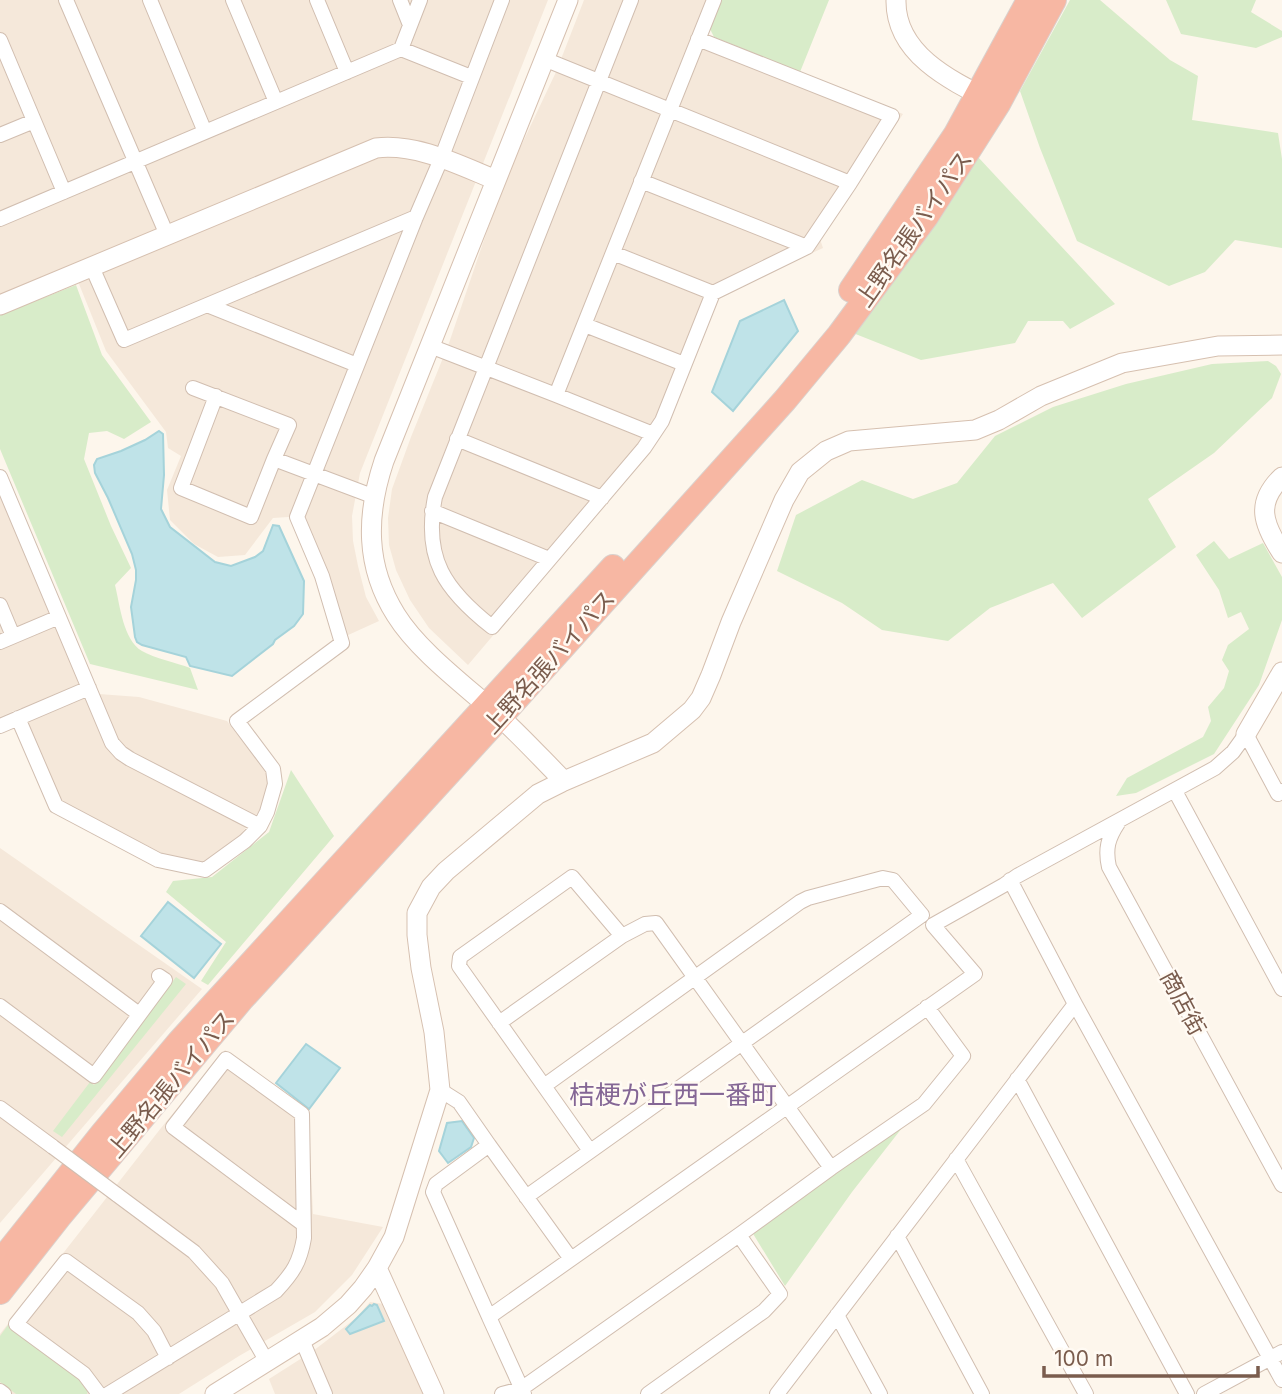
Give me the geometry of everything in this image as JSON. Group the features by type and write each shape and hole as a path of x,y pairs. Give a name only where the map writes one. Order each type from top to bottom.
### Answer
{"highway":[{"name":"上野名張バイパス","path":"988,99 1029,0"},
{"name":"上野名張バイパス","path":"0,1292 59,1217 243,999 774,390 870,264 956,134 988,99 1054,0"},
{"name":"上野名張バイパス","path":"0,1262 179,1042 493,711"}],"street":[{"path":"66,0 167,235"},
{"path":"150,0 205,132"},
{"path":"233,0 276,102"},
{"path":"317,0 347,72"},
{"path":"400,0 410,25"},
{"path":"401,50 420,0"},
{"path":"18,718 56,806 158,860 205,870 245,841 260,826 275,784 273,769 237,721 342,643 322,576 297,517 502,0"},
{"path":"564,781 417,641 397,616 382,587 374,558 371,522 374,496 384,461 568,0"},
{"path":"631,0 438,486 432,511 431,538 444,577 461,600 492,627 602,498 662,421 713,293 807,247 892,116 698,39"},
{"path":"556,395 714,0"},
{"path":"896,0 898,22 908,42 931,66 988,99"},
{"path":"0,40 64,192"},
{"path":"0,219 401,50 471,77"},
{"path":"544,60 850,183"},
{"path":"0,135 34,121"},
{"path":"0,305 376,148 403,148 496,180"},
{"path":"641,181 807,247"},
{"path":"92,267 124,340 416,217"},
{"path":"613,253 713,293"},
{"path":"206,305 357,365"},
{"path":"585,325 684,364"},
{"path":"215,1394 322,1327 348,1305 363,1289 394,1237 440,1090 434,1032 417,935 417,913 431,887 446,871 538,794 653,743 692,710 701,698 752,571 800,472 825,451 849,441 975,430 999,420 1041,396 1122,363 1218,346 1282,345"},
{"path":"429,346 653,434"},
{"path":"193,388 216,396 289,425 251,517 181,488 216,396"},
{"path":"457,439 602,498"},
{"path":"274,458 374,496"},
{"path":"0,477 112,743 121,753 260,826"},
{"path":"1282,478 1272,487 1264,508 1269,532 1282,553"},
{"path":"432,511 549,559"},
{"path":"0,605 7,639 59,617"},
{"path":"526,1196 742,1044 928,920 1010,880 1224,762 1246,734 1282,672"},
{"path":"0,726 89,688"},
{"path":"1246,734 1281,795"},
{"path":"1175,791 1282,989"},
{"name":"商店街","path":"1121,820 1109,838 1107,849 1110,866 1282,1185"},
{"path":"590,1151 459,966 460,957 572,877 622,936"},
{"path":"489,1317 975,974 893,880 883,877 808,898 544,1086"},
{"path":"1010,880 1075,1004 1276,1355 1282,1380"},
{"path":"0,911 139,1014"},
{"path":"499,1023 622,936 656,923 831,1168"},
{"path":"0,1006 94,1076 165,980 159,976"},
{"path":"778,1394 1075,1004"},
{"path":"502,1394 522,1392 831,1168 924,1104 963,1056 927,1007"},
{"path":"108,1394 276,1291 290,1276 300,1258 304,1238 302,1114 226,1059 173,1127 303,1224"},
{"path":"1017,1079 1187,1394"},
{"path":"440,1090 459,1102 572,1259"},
{"path":"0,1108 194,1252 222,1283 267,1362"},
{"path":"489,1145 436,1184 433,1192 522,1392"},
{"path":"956,1158 1086,1394"},
{"path":"648,1394 765,1311 780,1294 740,1235"},
{"path":"897,1236 982,1394"},
{"path":"99,1394 85,1374 16,1324 66,1261 138,1313 154,1331 168,1357"},
{"path":"377,1268 435,1394"},
{"path":"837,1315 880,1394"},
{"path":"302,1340 325,1394"},
{"path":"1204,1394 1276,1355"}],"shaded area":[{"path":"0,0 548,0 360,473 352,516 353,541 366,597 379,621 346,636 303,516 273,518 245,555 218,557 194,544 170,520 167,490 181,456 168,448 166,432 106,351 77,279 0,302"},
{"path":"584,0 707,0 696,31 903,114 820,239 823,248 719,295 648,453 468,665 429,628 410,600 396,570 389,545 388,518 392,489 449,343 503,184 556,72"},
{"path":"0,495 88,702 99,694 139,697 227,721 266,772 268,782 260,810 240,835 205,862 164,854 63,803 21,708 0,717"},
{"path":"0,848 202,989 0,1223"},
{"path":"225,1050 308,1111 313,1214 383,1227 352,1275 315,1312 179,1394 0,1394 0,1334"},
{"path":"370,1302 384,1304 425,1394 275,1394 269,1379 313,1351 356,1318"}],"green space":[{"path":"721,0 829,0 800,72 714,37 710,29"},
{"path":"1070,0 1100,0 1170,60 1198,76 1192,120 1278,133 1282,159 1282,248 1235,240 1205,272 1169,286 1077,241 1020,91"},
{"path":"1166,0 1256,0 1251,12 1282,31 1282,37 1256,48 1181,34"},
{"path":"978,157 1115,304 1070,329 1063,321 1028,321 1015,343 921,360 853,333"},
{"path":"76,285 102,355 151,422 124,439 107,431 89,433 84,459 131,568 115,585 126,631 142,651 190,668 198,690 90,664 0,449 0,315"},
{"path":"1268,361 1276,366 1281,374 1272,398 1214,453 1148,499 1176,547 1082,618 1053,583 990,608 948,641 882,630 842,603 777,571 796,515 862,480 913,499 957,483 995,436 1053,407 1126,384 1212,364"},
{"path":"1214,541 1229,559 1263,543 1282,577 1282,620 1259,685 1214,754 1136,793 1116,796 1127,778 1203,737 1211,721 1208,707 1224,688 1229,671 1222,660 1228,645 1249,629 1241,612 1228,618 1219,590 1196,555"},
{"path":"291,770 334,836 208,985 201,981 226,942 166,892 173,881 212,877 269,832"},
{"path":"176,977 186,984 62,1137 53,1131 90,1082 94,1085"},
{"path":"909,1119 852,1192 785,1286 752,1232"},
{"path":"8,1325 80,1378 88,1390 87,1394 16,1394 0,1382 0,1336"}],"water":[{"path":"784,300 798,331 733,411 712,392 740,321"},
{"path":"159,431 163,434 161,509 170,527 215,562 231,566 263,551 273,525 279,526 304,581 303,614 294,626 232,676 190,666 186,657 142,645 135,637 131,607 136,570 132,554 95,473 94,465 97,459 121,451"},
{"path":"168,902 221,944 194,978 141,936"},
{"path":"306,1044 340,1068 309,1109 276,1083"},
{"path":"462,1121 474,1138 471,1147 448,1163 439,1151 447,1123"},
{"path":"374,1304 384,1321 350,1334 346,1329"}],"district":[{"name":"桔梗が丘西一番町","path":"673,1095"}]}
